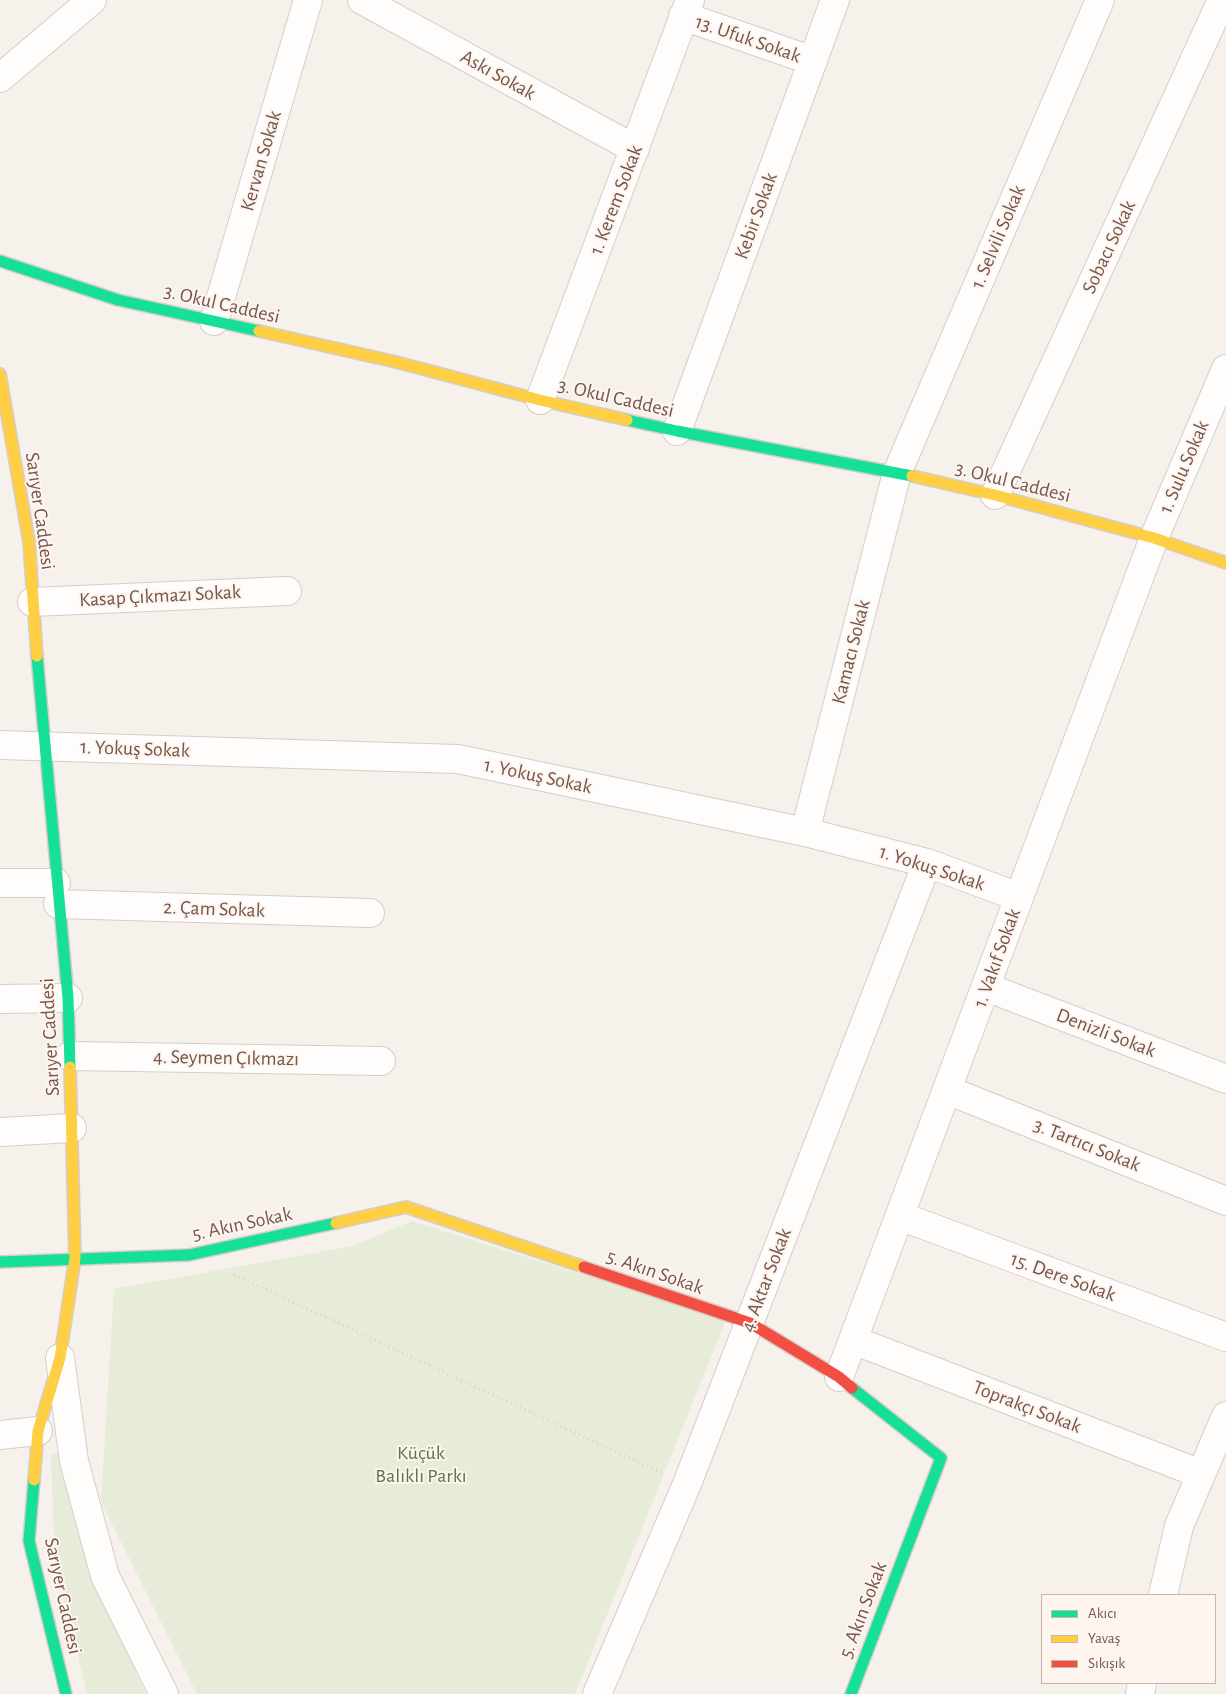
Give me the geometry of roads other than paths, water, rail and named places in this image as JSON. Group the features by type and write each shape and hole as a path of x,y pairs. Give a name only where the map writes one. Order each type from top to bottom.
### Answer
{"street":[{"path":"0,78 92,0"},
{"name":"Kervan Sokak","path":"214,322 308,0"},
{"name":"Askı Sokak","path":"362,0 635,149"},
{"name":"Kebir Sokak","path":"677,432 835,0"},
{"name":"1. Selvili Sokak","path":"897,473 1100,0"},
{"name":"Sobacı Sokak","path":"995,495 1222,0"},
{"name":"1. Kerem Sokak","path":"540,400 686,8"},
{"name":"13. Ufuk Sokak","path":"686,8 813,61"},
{"name":"3. Okul Caddesi","path":"0,261 118,300 396,362 540,400 677,432 897,473 995,495 1154,538 1226,563"},
{"name":"1. Sulu Sokak","path":"1154,538 1226,369"},
{"name":"Sarıyer Caddesi","path":"0,374 29,542 44,746 68,998 74,1258 60,1358 38,1432 29,1541 66,1694"},
{"name":"Kamacı Sokak","path":"805,832 897,473"},
{"name":"1. Vakıf Sokak","path":"839,1377 1154,538"},
{"name":"Kasap Çıkmazı Sokak","path":"32,602 288,591"},
{"name":"1. Yokuş Sokak","path":"0,745 458,759 805,832 927,863 1019,897"},
{"name":"4. Aktar Sokak","path":"597,1694 687,1484 927,863"},
{"name":"2. Çam Sokak","path":"0,883 57,894 370,913"},
{"name":"Denizli Sokak","path":"986,987 1226,1079"},
{"path":"0,999 68,998"},
{"name":"4. Seymen Çıkmazı","path":"70,1056 381,1061"},
{"name":"3. Tartıcı Sokak","path":"947,1090 1226,1201"},
{"path":"0,1132 72,1128"},
{"name":"5. Akın Sokak","path":"0,1262 189,1255 406,1207 750,1323 839,1377 941,1458 851,1694"},
{"name":"15. Dere Sokak","path":"900,1216 1226,1337"},
{"name":"Toprakçı Sokak","path":"853,1340 1201,1474"},
{"path":"60,1358 74,1462 104,1576 164,1694"},
{"path":"1163,1594 1179,1526 1226,1416"},
{"path":"0,1435 38,1432"}],"park label":[{"name":"Küçük Balıklı Parkı","path":"421,1464"}]}
